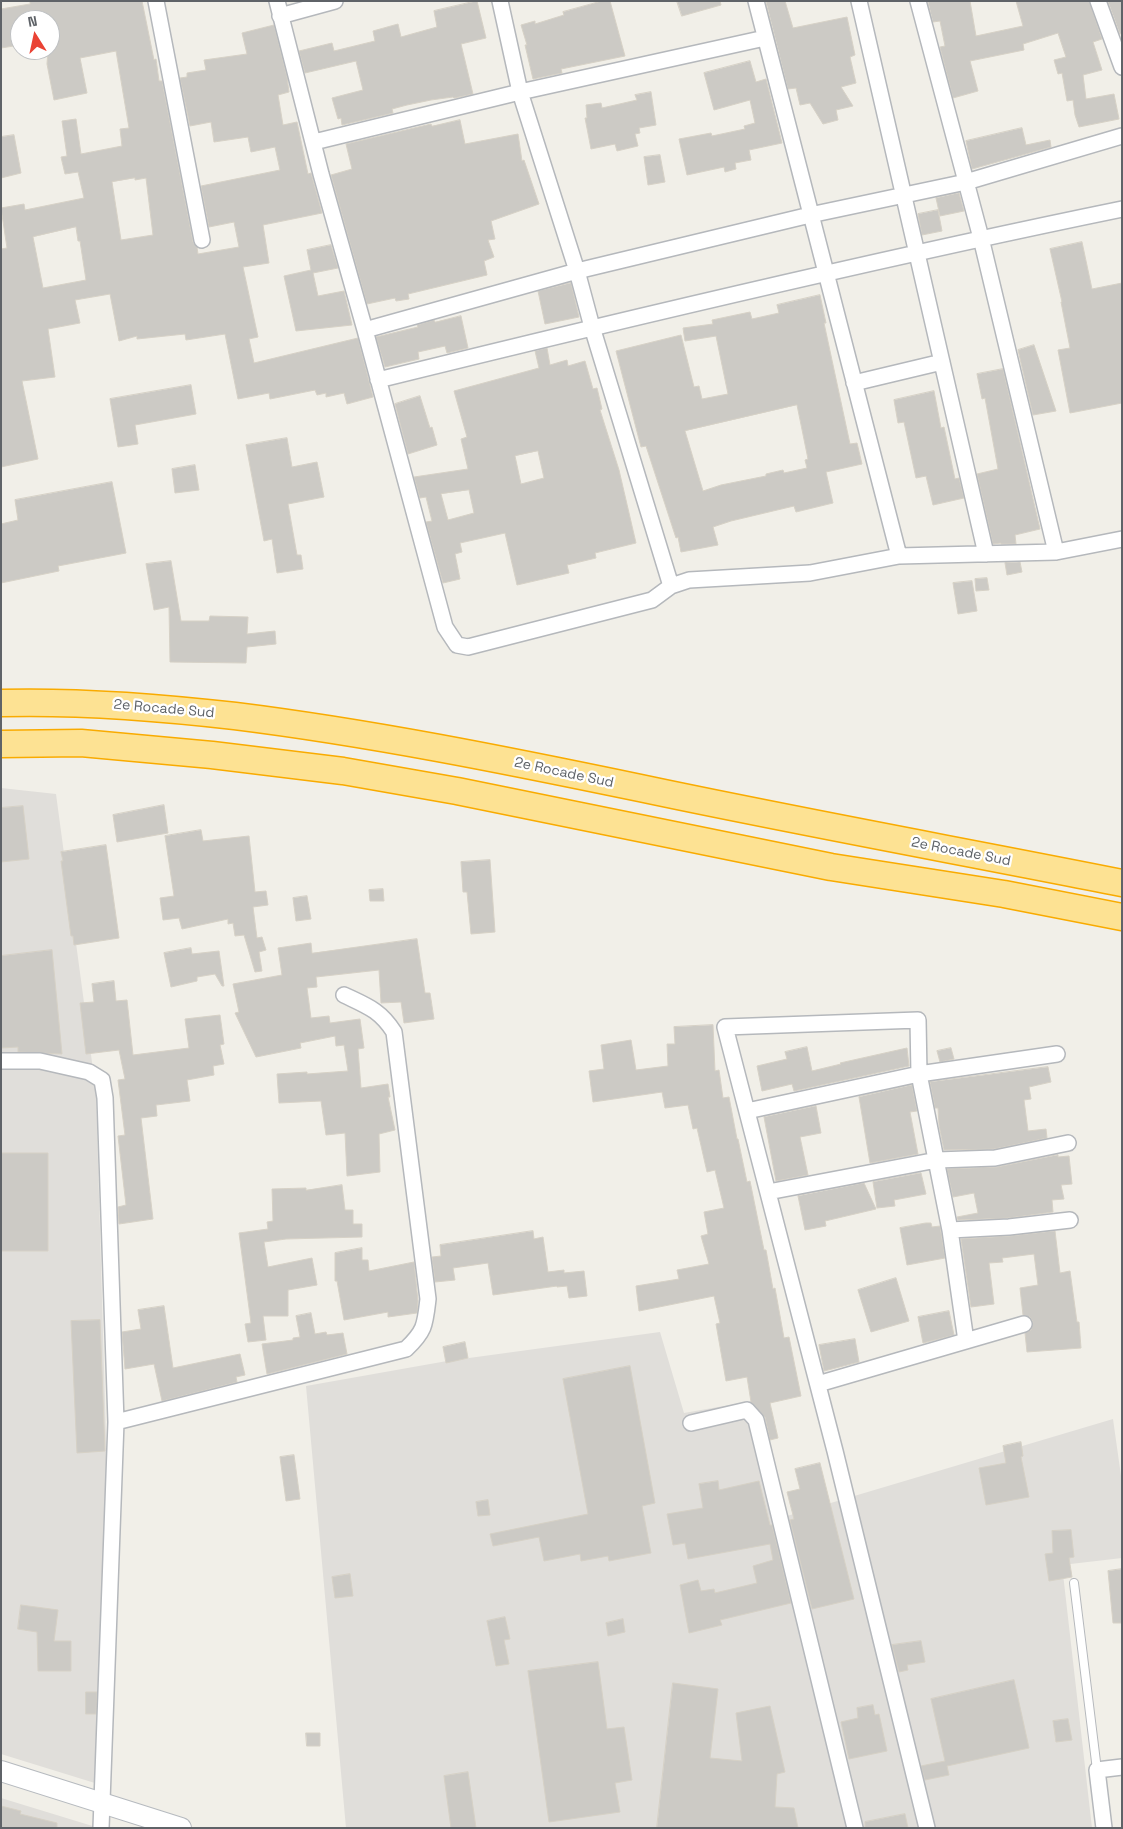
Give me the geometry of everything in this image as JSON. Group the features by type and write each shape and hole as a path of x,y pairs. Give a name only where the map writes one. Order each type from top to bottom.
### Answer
{"highway":[{"name":"2e Rocade Sud","path":"1,704 65,702 144,706 338,730 460,752 1122,883"},
{"path":"1,744 81,743 212,754 342,771 457,791 832,867 1004,894 1122,917"},
{"path":"1014,862 1122,874"}],"main road":[{"path":"1,1771 182,1828"}],"street":[{"path":"156,1 202,240"},
{"path":"335,1 279,9 340,245 365,330 445,627 457,644 468,647 652,600 671,586 688,580 810,573 899,556 1056,552 1122,539"},
{"path":"500,1 520,92 577,271 592,327 671,586"},
{"path":"756,1 899,556"},
{"path":"859,1 986,554"},
{"path":"918,1 981,238 1056,552"},
{"path":"1098,1 1122,67"},
{"path":"314,142 520,92 765,38"},
{"path":"365,330 577,271 810,215 966,182 1122,136"},
{"path":"378,380 592,327 981,238 1122,209"},
{"path":"854,383 942,362"},
{"path":"116,1422 406,1349 420,1336 426,1319 428,1299 394,1032 385,1019 370,1007 344,995"},
{"path":"927,1828 818,1384 725,1027 918,1020 919,1074 950,1230 966,1341"},
{"path":"747,1111 919,1074 1057,1054"},
{"path":"1,1061 40,1061 89,1072 102,1080 106,1117 116,1422 100,1828"},
{"path":"768,1192 936,1160 995,1158 1068,1143"},
{"path":"950,1230 1009,1227 1070,1220"},
{"path":"818,1384 1024,1324"},
{"path":"691,1423 747,1410 756,1420 855,1828"},
{"path":"1104,1828 1097,1770 1122,1767"}],"lane":[{"path":"1074,1583 1097,1770"}],"shaded area":[{"path":"1,788 56,794 96,1092 107,1473 111,1788 1,1754"},
{"path":"660,1332 684,1413 758,1400 787,1516 1113,1419 1122,1483 1122,1558 1062,1565 1092,1828 346,1828 306,1386 447,1361"},
{"path":"1,1798 99,1828 1,1828"}],"building":[{"path":"30,1 142,1 154,60 156,59 159,81 162,81 193,242 197,247 198,254 239,247 234,222 209,227 201,186 280,170 275,147 251,152 248,137 214,142 211,122 190,126 180,78 187,77 187,73 206,70 204,60 247,54 242,33 274,25 289,92 278,95 283,125 297,122 308,174 311,173 322,213 263,225 269,263 243,267 258,337 249,339 254,363 358,338 373,397 347,404 344,393 326,397 326,393 317,395 315,390 270,399 269,393 238,399 225,334 186,340 185,334 137,339 137,336 119,341 110,294 75,300 80,323 48,329 55,377 22,381 38,459 1,467 1,249 7,248 1,208 24,204 25,210 84,198 78,172 65,174 61,157 67,156 62,121 76,119 81,154 122,146 120,129 129,128 116,51 80,58 87,93 54,100 47,64 47,60 60,60 60,10 10,10 10,47 1,48 1,9 30,4","holes":["135,178 135,180 146,178 153,235 121,240 112,182","76,227 78,241 80,241 86,280 43,288 33,237"]},
{"path":"477,1 486,38 461,44 473,94 407,105 392,109 393,113 342,125 341,118 338,119 332,98 363,90 356,61 305,73 299,51 332,43 334,51 375,41 373,31 398,24 401,37 437,27 434,11"},
{"path":"602,1 610,1 625,56 561,69 562,73 533,79 525,45 527,45 521,25 535,21 535,24 564,15 563,12"},
{"path":"677,1 720,1 721,5 682,16"},
{"path":"766,1 785,1 793,28 847,17 855,55 850,57 856,83 841,87 853,106 836,110 838,120 823,124 810,103 800,105 796,88 788,89"},
{"path":"928,1 970,1 976,36 1023,26 1016,1 1089,1 1102,39 1093,42 1102,70 1083,75 1086,99 1114,94 1119,119 1079,127 1073,100 1067,101 1062,73 1058,74 1054,60 1066,57 1058,33 1023,44 1024,50 970,61 978,91 953,98 940,47 945,46 940,21 933,22"},
{"path":"1108,1 1122,1 1122,33 1120,34"},
{"path":"750,61 756,82 766,79 782,143 749,150 751,160 735,163 736,169 725,172 724,167 687,175 679,139 711,133 712,136 745,129 744,126 755,123 750,100 714,110 704,73"},
{"path":"651,92 656,125 639,128 640,133 635,134 638,146 617,151 615,144 591,149 585,118 587,118 586,105 601,103 602,108 637,100 635,95"},
{"path":"460,120 465,144 518,134 522,161 524,160 539,204 491,221 495,239 488,240 494,257 484,261 487,275 408,294 409,299 396,301 395,298 367,304 331,175 352,169 346,144 431,124 432,126"},
{"path":"1022,128 1026,145 1050,140 1051,147 972,169 966,141"},
{"path":"14,135 21,173 1,178 1,137"},
{"path":"660,155 665,182 648,185 644,157"},
{"path":"959,193 964,211 940,216 936,198"},
{"path":"938,210 942,231 922,235 918,214"},
{"path":"1082,242 1092,289 1122,283 1122,403 1070,413 1058,350 1070,348 1050,249"},
{"path":"331,245 338,268 313,273 318,296 344,291 352,325 296,331 284,276 311,270 307,250"},
{"path":"571,283 579,317 545,324 538,291"},
{"path":"820,295 826,323 824,323 850,444 857,443 862,464 826,472 833,503 796,512 794,506 731,521 713,527 718,545 681,552 678,537 676,538 646,446 641,447 616,351 681,335 694,387 699,386 702,399 728,394 716,336 685,341 683,328 713,324 712,320 750,312 752,319 779,313 777,305","holes":["797,405 808,459 805,460 807,468 784,473 783,470 703,491 685,431"]},
{"path":"461,316 468,348 447,353 445,346 418,352 419,359 385,367 376,337 418,327 417,325 434,320 435,322"},
{"path":"1034,345 1056,411 1033,415 1018,350"},
{"path":"547,348 550,365 567,360 568,366 585,361 593,389 597,388 602,409 600,410 619,470 636,543 595,553 596,558 567,565 569,573 517,585 505,533 460,543 462,552 455,554 460,579 443,583 426,522 432,521 426,497 420,498 414,477 468,469 461,439 467,437 454,391 539,368 535,351","holes":["538,451 544,478 521,484 515,456","469,490 474,513 448,520 441,494"]},
{"path":"1003,369 1040,529 1015,535 1016,544 993,544 977,474 998,469 985,398 982,399 977,374"},
{"path":"191,385 196,414 135,425 138,444 118,447 110,399"},
{"path":"934,391 941,428 944,427 955,479 959,478 964,498 933,505 926,476 916,478 904,422 898,423 894,400"},
{"path":"420,396 437,445 408,454 395,404"},
{"path":"287,438 292,467 317,462 324,497 288,504 297,555 301,555 303,569 277,573 272,539 264,541 246,445"},
{"path":"195,465 199,490 175,493 172,469"},
{"path":"112,482 126,553 58,566 59,571 1,583 1,524 18,520 15,500"},
{"path":"171,561 181,621 209,621 210,616 248,617 247,634 275,631 276,644 247,647 246,663 170,662 169,607 154,610 146,564"},
{"path":"1020,562 1022,572 1007,575 1005,563"},
{"path":"987,578 989,590 976,591 975,579"},
{"path":"972,581 977,611 958,614 953,583"},
{"path":"164,805 168,833 117,842 113,815"},
{"path":"23,806 29,859 1,862 1,808"},
{"path":"201,830 203,841 249,836 255,892 266,891 268,905 253,907 257,938 262,937 266,950 259,952 262,971 255,972 244,935 235,936 233,923 228,924 228,919 182,929 179,918 163,920 160,898 174,896 165,836"},
{"path":"106,845 119,938 74,945 73,936 71,936 61,852"},
{"path":"490,860 495,932 471,934 467,892 463,892 461,862"},
{"path":"383,889 384,901 370,901 369,890"},
{"path":"307,896 311,919 296,921 293,898"},
{"path":"417,939 425,993 430,993 434,1019 404,1023 401,1002 381,1003 379,970 316,977 317,987 307,988 311,1018 329,1016 330,1023 360,1019 364,1048 358,1049 361,1088 388,1084 390,1097 388,1097 395,1130 379,1134 380,1172 347,1176 345,1133 326,1135 321,1101 279,1103 277,1074 348,1071 344,1045 336,1046 335,1036 300,1043 301,1048 256,1057 235,1013 239,1012 233,984 282,975 278,948 311,943 312,953"},
{"path":"191,948 192,954 219,951 224,986 222,986 215,974 197,977 197,981 171,987 164,953"},
{"path":"52,950 62,1054 18,1052 18,1047 1,1048 1,956"},
{"path":"114,981 116,1001 127,1000 133,1055 189,1048 185,1019 220,1015 224,1044 220,1045 224,1064 213,1066 214,1075 187,1080 190,1101 156,1105 157,1116 141,1118 153,1219 119,1224 118,1207 126,1205 118,1136 125,1135 118,1080 125,1079 119,1050 86,1054 80,1003 94,1002 92,984"},
{"path":"713,1025 715,1071 719,1070 723,1098 729,1097 747,1182 750,1181 773,1289 775,1288 784,1338 789,1337 801,1396 770,1403 778,1438 770,1440 765,1417 751,1402 747,1377 726,1381 716,1324 720,1323 714,1296 639,1311 636,1286 679,1279 677,1270 709,1264 701,1236 708,1234 704,1212 724,1208 715,1170 707,1172 697,1128 693,1129 688,1105 665,1108 662,1092 593,1102 589,1071 604,1069 601,1045 631,1040 636,1070 668,1066 667,1044 675,1044 674,1027"},
{"path":"807,1047 812,1071 907,1048 909,1066 794,1091 792,1084 762,1091 757,1066 787,1059 785,1052"},
{"path":"951,1048 954,1059 940,1062 937,1051"},
{"path":"1048,1067 1051,1082 1029,1087 1031,1099 1024,1100 1028,1131 1046,1129 1047,1138 994,1149 944,1150 938,1108 935,1108 930,1082"},
{"path":"912,1085 917,1111 910,1112 918,1154 870,1163 859,1097"},
{"path":"816,1106 821,1133 800,1137 808,1175 776,1181 764,1117"},
{"path":"1,1153 48,1153 48,1251 1,1251"},
{"path":"1058,1155 1058,1157 1069,1156 1072,1184 1061,1185 1064,1199 1052,1200 1053,1212 1008,1218 958,1220 957,1217 978,1213 974,1193 953,1197 947,1169 997,1167"},
{"path":"921,1173 926,1194 894,1200 895,1206 877,1208 873,1182"},
{"path":"864,1183 876,1209 825,1221 826,1226 805,1230 798,1196"},
{"path":"342,1185 345,1210 353,1210 353,1224 362,1224 362,1237 286,1239 264,1242 268,1267 312,1258 317,1285 288,1290 288,1316 263,1316 266,1340 248,1342 245,1324 251,1323 239,1233 268,1229 267,1222 273,1221 272,1189 306,1188 306,1190"},
{"path":"931,1223 932,1227 940,1226 945,1258 907,1265 900,1228"},
{"path":"533,1231 534,1239 543,1237 548,1272 564,1270 564,1273 584,1271 587,1296 569,1298 567,1286 493,1295 488,1263 453,1268 455,1280 435,1282 432,1257 441,1256 440,1245"},
{"path":"1055,1231 1060,1273 1070,1271 1077,1322 1079,1322 1081,1348 1027,1352 1025,1333 1031,1330 1033,1322 1030,1317 1023,1315 1020,1288 1038,1285 1034,1254 1002,1258 1003,1262 989,1263 994,1304 971,1307 961,1239"},
{"path":"362,1248 362,1260 368,1260 369,1271 414,1262 418,1301 417,1313 388,1317 388,1312 344,1320 337,1281 335,1281 335,1253"},
{"path":"896,1278 909,1321 871,1332 858,1290"},
{"path":"164,1306 173,1368 240,1354 245,1375 236,1377 237,1382 162,1401 154,1364 125,1369 122,1332 141,1329 138,1310"},
{"path":"949,1311 954,1335 923,1343 918,1317"},
{"path":"311,1313 315,1334 326,1332 327,1335 343,1333 347,1354 267,1374 262,1344 293,1340 293,1338 300,1337 296,1316"},
{"path":"100,1320 105,1451 77,1453 71,1321"},
{"path":"855,1339 859,1362 824,1371 819,1345"},
{"path":"465,1342 468,1358 446,1363 443,1347"},
{"path":"630,1366 655,1503 642,1506 651,1553 609,1561 608,1556 581,1561 580,1554 544,1561 539,1537 493,1546 490,1534 588,1514 563,1379"},
{"path":"1021,1442 1023,1456 1021,1457 1029,1497 986,1505 979,1468 1006,1463 1003,1446"},
{"path":"294,1455 300,1499 286,1501 280,1457"},
{"path":"820,1463 854,1599 812,1609 790,1520 794,1519 787,1492 800,1489 795,1469"},
{"path":"718,1481 719,1490 759,1481 791,1603 720,1620 722,1625 689,1633 680,1585 698,1580 701,1591 714,1589 715,1593 757,1583 753,1566 773,1560 770,1544 688,1559 685,1543 673,1545 667,1514 703,1508 699,1484"},
{"path":"488,1500 490,1515 478,1516 476,1502"},
{"path":"1071,1530 1074,1557 1069,1558 1072,1577 1049,1581 1045,1554 1053,1553 1052,1531"},
{"path":"1122,1569 1122,1623 1113,1623 1108,1571"},
{"path":"350,1574 353,1596 335,1598 332,1577"},
{"path":"21,1605 58,1610 54,1641 71,1641 71,1671 38,1671 37,1632 18,1629"},
{"path":"505,1617 510,1639 504,1640 509,1664 496,1666 487,1621"},
{"path":"623,1619 625,1632 608,1636 606,1623"},
{"path":"921,1641 925,1662 907,1665 908,1670 899,1672 892,1645"},
{"path":"598,1662 607,1729 624,1727 632,1780 615,1783 620,1812 549,1822 528,1671"},
{"path":"1014,1680 1029,1748 947,1766 949,1775 925,1780 921,1766 945,1761 931,1699"},
{"path":"673,1683 718,1689 710,1758 742,1761 736,1713 770,1706 785,1772 777,1774 775,1807 794,1808 798,1828 657,1828"},
{"path":"86,1692 97,1692 96,1714 86,1714"},
{"path":"873,1705 875,1715 879,1714 887,1751 849,1759 841,1722 858,1718 857,1708"},
{"path":"1068,1719 1072,1740 1056,1742 1053,1721"},
{"path":"306,1733 320,1733 320,1746 307,1746"},
{"path":"468,1772 476,1828 451,1828 444,1776"},
{"path":"1,1806 21,1811 20,1814 57,1823 57,1828 1,1828"},
{"path":"905,1814 908,1828 865,1828 865,1822"}]}
